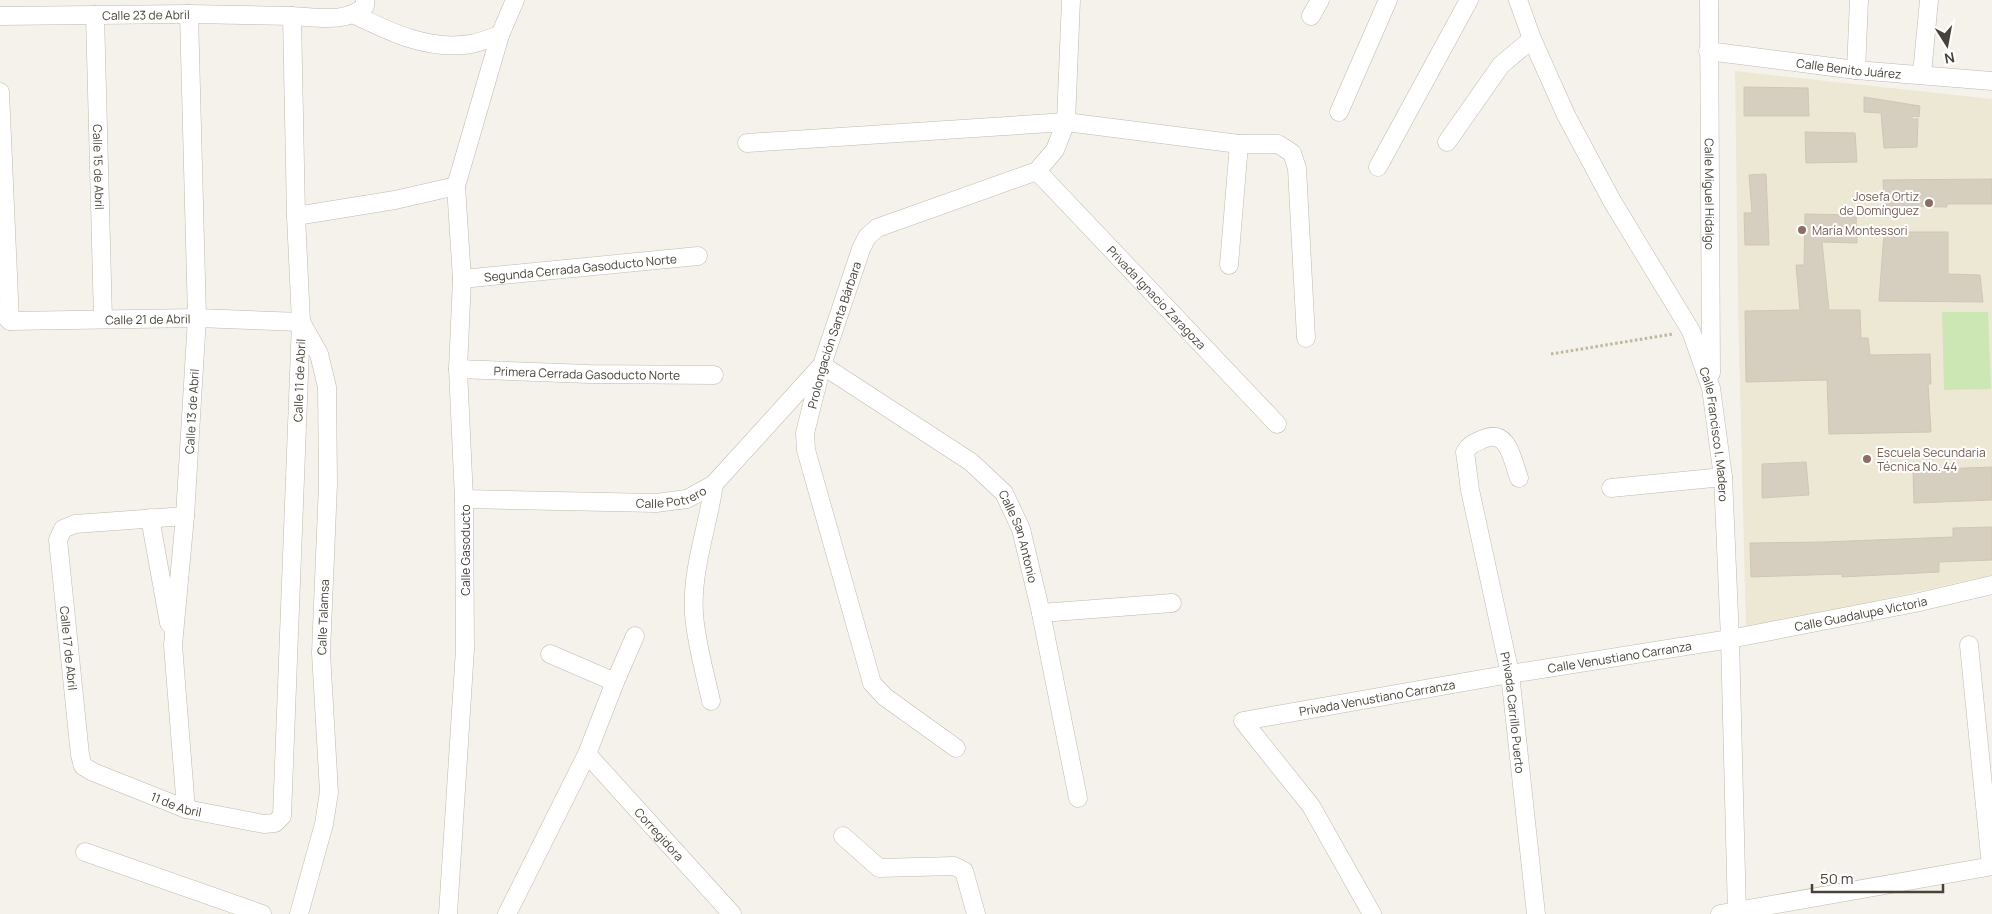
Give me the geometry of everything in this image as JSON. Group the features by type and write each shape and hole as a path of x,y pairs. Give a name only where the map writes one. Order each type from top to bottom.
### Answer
{"street":[{"path":"292,16 342,18 353,14 365,6 365,0"},
{"name":"Calle Gasoducto","path":"448,914 465,649 464,498 458,369 462,279 456,186 500,35 515,0"},
{"name":"Prolongación Santa Bárbara","path":"956,748 885,697 872,683 806,450 805,433 822,365 861,249 867,238 877,228 1037,171 1055,150 1066,122 1071,0"},
{"path":"1311,16 1320,0"},
{"path":"1339,112 1388,0"},
{"path":"1378,167 1469,0"},
{"name":"Calle Francisco I. Madero","path":"1518,0 1532,39 1566,115 1612,201 1691,331 1711,388 1723,477 1730,639 1731,913"},
{"name":"Calle Miguel Hidalgo","path":"1709,0 1711,388"},
{"path":"1856,70 1859,0"},
{"path":"1922,74 1929,0"},
{"name":"Calle 23 de Abril","path":"0,16 188,14 292,16"},
{"name":"Calle 13 de Abril","path":"186,809 173,645 185,516 197,318 188,14"},
{"path":"353,14 386,30 423,43 454,46 472,44 500,35"},
{"name":"Calle 15 de Abril","path":"95,15 103,319"},
{"name":"Calle 11 de Abril","path":"275,823 282,816 300,322 292,16"},
{"path":"1447,142 1500,64 1532,39"},
{"name":"Calle Benito Juárez","path":"1708,51 1856,70 1922,74 1992,82"},
{"path":"0,92 5,316"},
{"path":"747,144 1066,122 1239,144 1278,144 1292,153 1297,168 1306,338"},
{"path":"1229,265 1239,144"},
{"name":"Privada Ignacio Zaragoza","path":"1037,171 1277,424"},
{"path":"296,216 376,203 456,186"},
{"name":"Segunda Cerrada Gasoducto Norte","path":"462,279 698,256"},
{"name":"Calle 21 de Abril","path":"5,316 103,319 197,318 300,322"},
{"name":"Calle Talamsa","path":"299,914 324,824 329,792 321,653 328,484 327,387 320,354 300,322"},
{"name":"Calle Potrero","path":"464,498 656,503 687,499 714,484 822,365"},
{"name":"Calle San Antonio","path":"822,365 971,462 1004,493 1021,529 1041,613 1078,798"},
{"name":"Primera Cerrada Gasoducto Norte","path":"458,369 589,374 714,375"},
{"name":"Privada Carrillo Puerto","path":"1519,478 1507,443 1501,437 1491,436 1470,445 1465,452 1465,464 1510,674 1536,914"},
{"path":"1611,488 1723,477"},
{"path":"711,701 700,654 694,613 696,570 710,511 714,484"},
{"path":"173,645 150,518 185,516"},
{"name":"Calle 17 de Abril","path":"83,766 80,755 58,540 63,529 75,524 150,518"},
{"name":"Calle Guadalupe Victoria","path":"1730,639 1914,603 1992,585"},
{"path":"1041,613 1172,603"},
{"path":"507,914 587,754 635,636"},
{"name":"Calle Venustiano Carranza","path":"1510,674 1730,639"},
{"path":"1731,913 1991,866 1969,645"},
{"path":"550,654 615,682"},
{"name":"Privada Venustiano Carranza","path":"1372,914 1311,806 1243,721 1510,674"},
{"name":"Corregidora","path":"587,754 732,914"},
{"name":"11 de Abril","path":"83,766 93,772 186,809 264,824 275,823"},
{"path":"843,836 879,868 954,866 964,871 976,914"},
{"path":"85,852 262,914"}],"path":[{"path":"1551,354 1691,331"}],"shaded area":[{"path":"1735,71 1992,99 1992,575 1746,630 1738,304"}],"green space":[{"path":"1942,312 1988,312 1991,389 1944,390"}],"building":[{"path":"1744,87 1808,88 1809,116 1744,116"},
{"path":"1864,97 1920,106 1919,117 1912,116 1912,119 1918,119 1917,147 1884,148 1881,113 1864,112"},
{"path":"1805,132 1855,133 1857,162 1806,163"},
{"path":"1766,174 1769,245 1745,245 1744,213 1752,213 1749,175"},
{"path":"1992,179 1992,204 1947,204 1947,207 1884,206 1883,180"},
{"path":"1805,214 1856,215 1857,243 1822,242 1829,310 1860,310 1861,338 1868,338 1870,355 1930,354 1931,384 1928,384 1931,432 1829,434 1827,380 1746,382 1745,311 1800,310 1796,265 1804,265"},
{"path":"1884,232 1948,232 1948,274 1980,275 1983,302 1879,301"},
{"path":"1806,462 1809,495 1762,498 1762,464"},
{"path":"1992,467 1992,500 1914,503 1913,470"},
{"path":"1992,527 1992,560 1939,562 1939,572 1842,577 1842,574 1751,577 1750,543 1953,537 1953,528"}],"place":[{"name":"Josefa Ortiz de Domínguez","path":"1929,203"},
{"name":"María Montessori","path":"1802,230"},
{"name":"Escuela Secundaria Técnica No. 44","path":"1867,459"}]}
